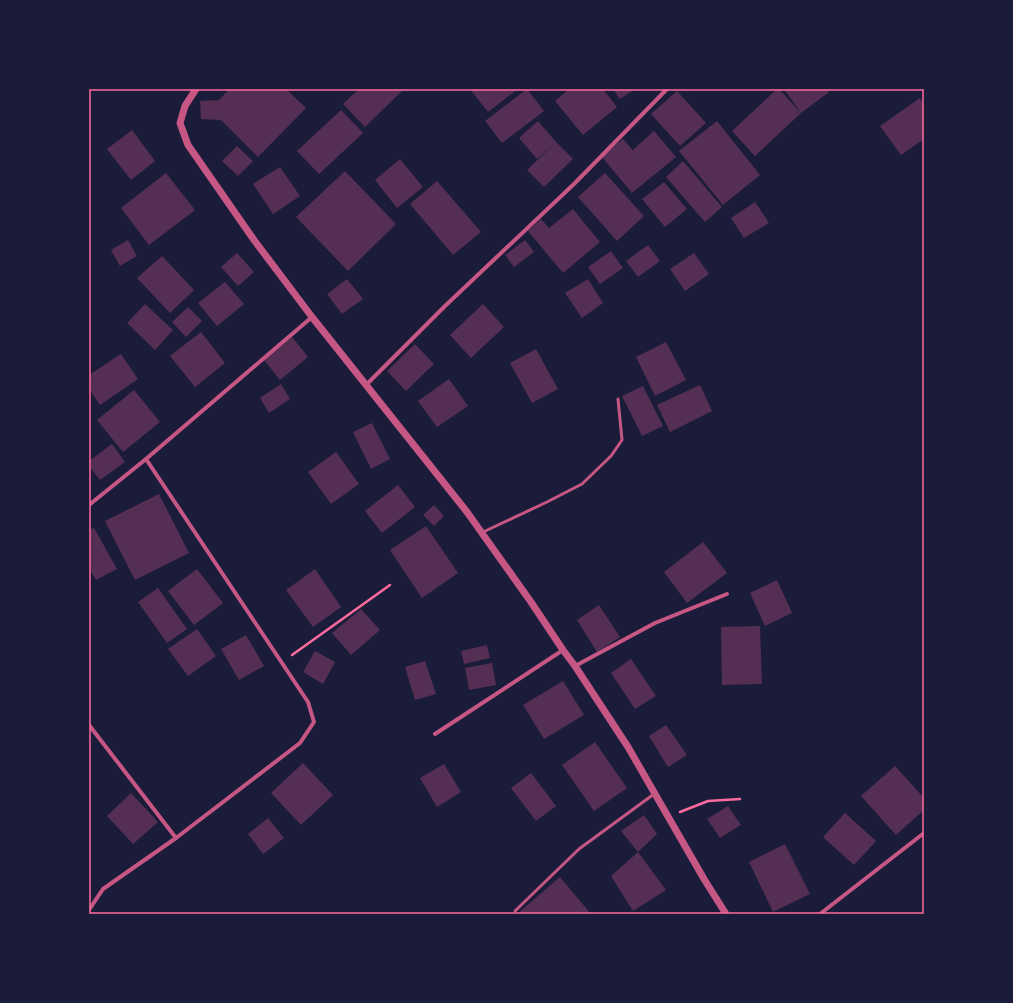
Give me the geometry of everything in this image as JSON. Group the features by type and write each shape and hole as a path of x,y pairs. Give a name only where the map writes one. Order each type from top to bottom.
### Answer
{"street":[{"path":"196,89 185,106 180,123 188,146 254,240 312,317 466,512 531,602 628,747 726,914"},
{"path":"366,385 445,306 575,183 667,89"},
{"path":"89,505 146,459 312,317"},
{"path":"89,910 103,890 176,838 300,743 314,722 308,702 146,459"},
{"path":"575,666 655,623 727,594"},
{"path":"435,734 563,650"},
{"path":"89,726 176,838"},
{"path":"820,914 924,834"}],"lane":[{"path":"481,533 582,484 612,456 622,440 618,400"},
{"path":"515,911 579,849 655,794"}],"path":[{"path":"282,662 390,585"},
{"path":"669,817 708,801 740,799"}],"building":[{"path":"229,89 286,89 306,108 258,157 221,120 201,119 200,101 219,100"},
{"path":"359,89 404,89 365,127 343,104"},
{"path":"470,89 514,89 515,91 488,112"},
{"path":"527,89 544,111 502,143 485,121"},
{"path":"569,89 603,89 617,107 583,135 555,101"},
{"path":"613,89 635,89 620,99"},
{"path":"777,89 779,89 801,113 755,156 732,131"},
{"path":"784,89 827,89 829,92 801,113"},
{"path":"677,91 706,123 680,146 651,114"},
{"path":"920,98 924,104 924,139 901,155 880,126"},
{"path":"341,110 363,133 319,174 297,151"},
{"path":"538,121 573,159 544,187 527,170 553,145 537,159 519,138"},
{"path":"717,121 760,175 723,205 679,151"},
{"path":"132,130 155,161 131,180 107,149"},
{"path":"654,131 676,157 632,193 602,157 623,139 637,155 633,150"},
{"path":"237,146 253,161 238,176 222,161"},
{"path":"400,159 423,187 397,208 375,180"},
{"path":"683,161 722,207 705,222 666,177"},
{"path":"280,167 300,196 273,214 253,184"},
{"path":"345,171 396,224 348,271 296,217"},
{"path":"166,173 195,210 149,245 121,208"},
{"path":"605,173 644,216 617,241 578,197"},
{"path":"437,181 481,232 453,255 410,204"},
{"path":"664,182 687,209 665,227 642,199"},
{"path":"755,202 769,223 744,238 731,218"},
{"path":"573,209 600,242 563,273 528,231 541,219 549,228"},
{"path":"128,240 137,256 120,266 111,250"},
{"path":"525,240 534,252 514,267 505,255"},
{"path":"648,245 660,261 638,277 626,261"},
{"path":"611,251 623,268 600,284 588,267"},
{"path":"237,253 254,272 238,286 221,267"},
{"path":"694,253 709,274 685,291 670,269"},
{"path":"162,256 194,290 170,313 137,278"},
{"path":"347,279 363,299 342,314 327,294"},
{"path":"588,279 603,303 582,318 565,293"},
{"path":"225,282 244,304 217,326 198,303"},
{"path":"145,304 173,330 155,350 127,323"},
{"path":"483,304 504,327 471,358 450,335"},
{"path":"188,307 202,321 186,337 172,322"},
{"path":"201,332 225,363 195,387 170,356"},
{"path":"292,337 308,357 280,380 264,360"},
{"path":"666,342 686,380 655,396 636,357"},
{"path":"415,344 434,364 406,391 387,371"},
{"path":"536,349 558,389 532,403 510,363"},
{"path":"121,354 138,379 100,405 89,389 89,375"},
{"path":"449,379 468,406 437,427 418,401"},
{"path":"281,384 290,399 269,413 260,398"},
{"path":"700,385 712,411 670,432 657,405"},
{"path":"643,386 663,426 642,436 622,396"},
{"path":"134,390 160,422 123,452 97,420"},
{"path":"372,423 390,459 371,469 353,432"},
{"path":"112,444 125,462 100,480 89,466 89,461"},
{"path":"336,452 359,484 331,504 308,472"},
{"path":"398,485 415,507 382,533 365,511"},
{"path":"159,494 189,553 135,580 105,521"},
{"path":"434,505 444,516 434,526 423,515"},
{"path":"426,526 458,573 422,598 390,550"},
{"path":"94,528 117,569 96,580 89,568 89,530"},
{"path":"703,542 727,573 687,603 664,572"},
{"path":"197,569 223,603 194,625 168,591"},
{"path":"315,569 341,607 313,627 286,590"},
{"path":"777,580 792,613 765,626 750,593"},
{"path":"158,588 187,629 167,643 138,602"},
{"path":"599,605 620,637 597,652 577,620"},
{"path":"361,609 380,630 351,655 332,633"},
{"path":"760,626 762,684 722,685 721,627"},
{"path":"197,629 216,656 188,676 168,649"},
{"path":"246,635 264,666 239,680 221,649"},
{"path":"487,645 490,658 464,664 461,651"},
{"path":"315,651 335,662 323,684 303,672"},
{"path":"631,659 656,696 635,709 611,673"},
{"path":"425,661 436,694 415,700 405,667"},
{"path":"492,663 496,685 469,690 465,668"},
{"path":"563,681 584,715 544,739 523,705"},
{"path":"666,725 687,755 668,767 649,736"},
{"path":"595,742 627,788 594,811 562,765"},
{"path":"303,763 333,795 301,825 271,793"},
{"path":"444,764 461,792 437,807 420,778"},
{"path":"895,766 924,798 924,810 896,835 861,796"},
{"path":"531,773 556,806 536,821 511,788"},
{"path":"131,793 158,822 133,844 107,816"},
{"path":"728,806 741,825 720,838 707,819"},
{"path":"845,813 876,841 854,865 823,837"},
{"path":"644,815 657,834 638,852 621,831"},
{"path":"268,818 284,838 263,854 248,834"},
{"path":"785,844 810,894 773,912 749,862"},
{"path":"638,852 666,890 633,911 611,876"},
{"path":"560,877 591,914 517,914"}]}
